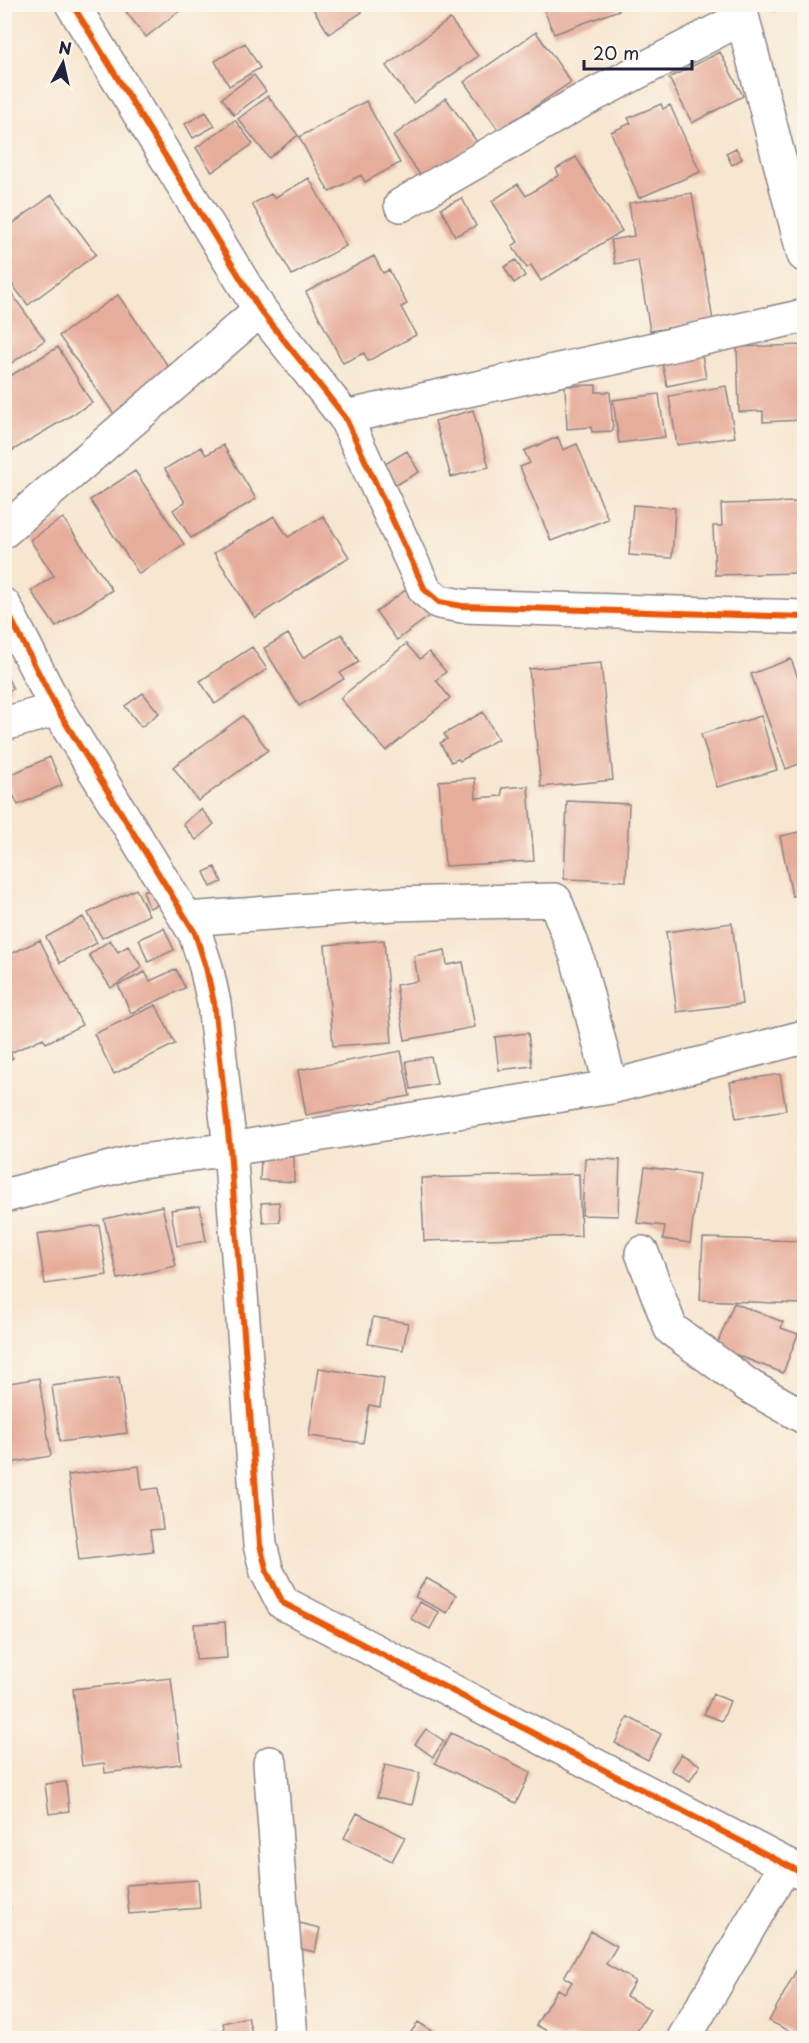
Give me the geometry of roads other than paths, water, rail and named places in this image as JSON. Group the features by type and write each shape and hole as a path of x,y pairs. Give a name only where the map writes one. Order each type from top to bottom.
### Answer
{"street":[{"path":"72,4 260,310 345,417 425,590 439,602 462,606 804,617"},
{"path":"401,205 741,11 804,255"},
{"path":"4,531 260,310"},
{"path":"345,417 804,316"},
{"path":"4,605 57,709 195,933 206,967 214,1003 231,1149 260,1545 267,1572 283,1603 795,1869 684,2038"},
{"path":"4,724 57,709"},
{"path":"186,919 394,903 555,900 577,957 611,1087"},
{"path":"4,1196 134,1161 231,1149 611,1087 804,1037"},
{"path":"642,1253 671,1329 749,1386 804,1417"},
{"path":"270,1762 291,2038"}]}
